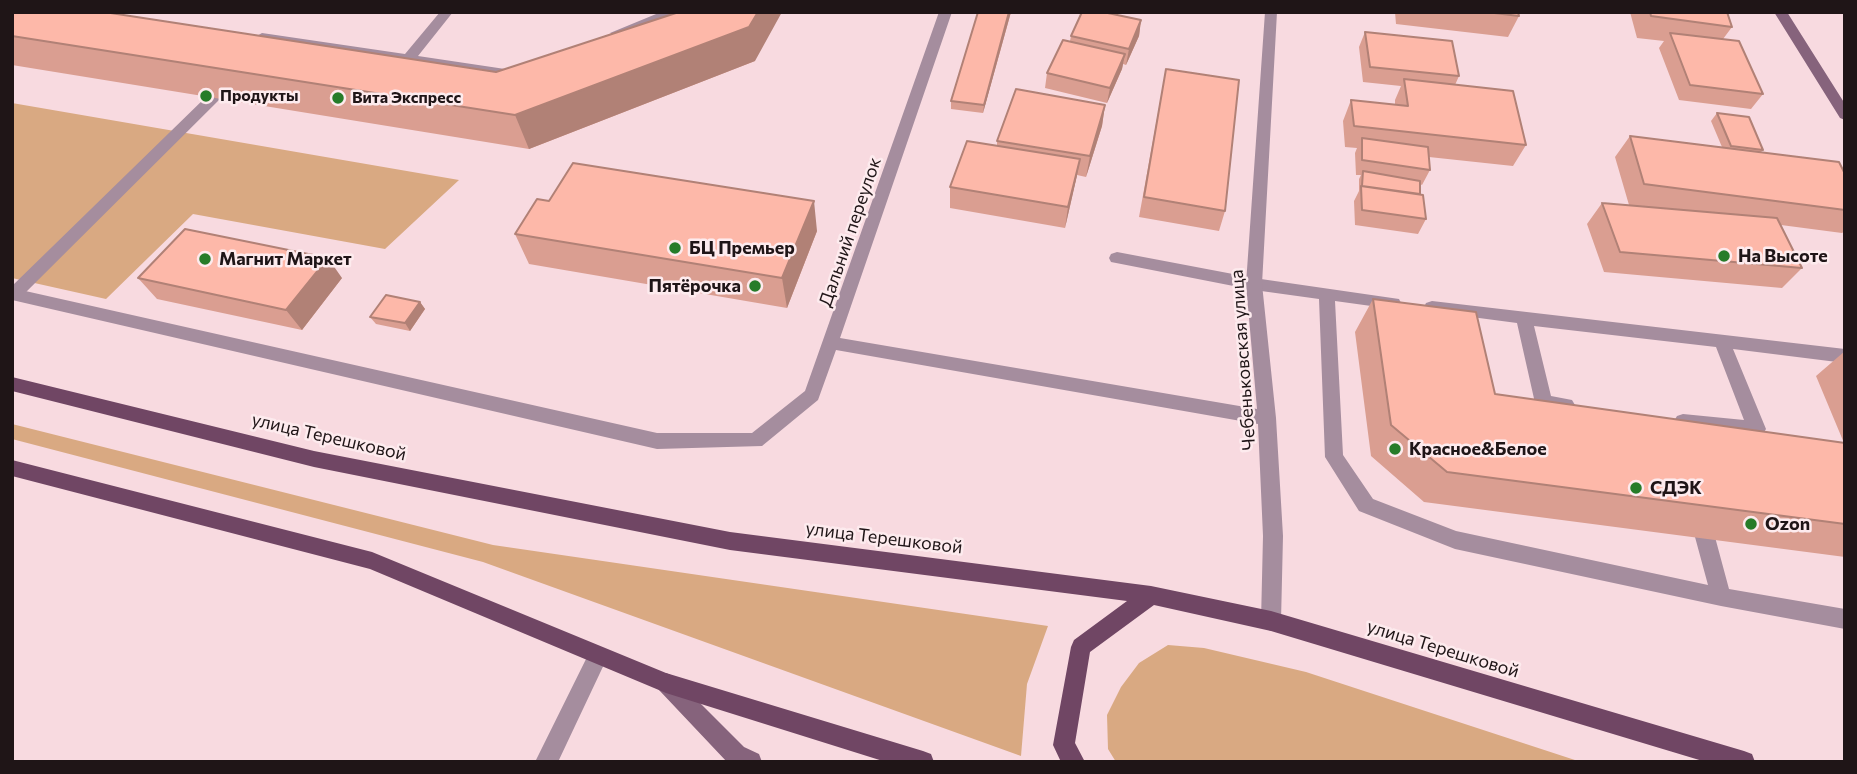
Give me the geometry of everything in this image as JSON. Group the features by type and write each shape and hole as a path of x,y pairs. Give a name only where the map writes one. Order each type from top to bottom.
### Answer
{"main road":[{"path":"1780,12 1845,115"},
{"name":"улица Терешковой","path":"12,384 314,459 730,541 1151,596 1271,621 1744,762"},
{"path":"12,468 372,561 666,683 923,762"},
{"path":"1074,762 1064,745 1082,647 1151,596"},
{"path":"666,683 736,755 751,762"}],"street":[{"path":"409,58 447,12"},
{"path":"604,37 668,12"},
{"name":"Дальний переулок","path":"13,294 657,441 756,442 812,395 946,12"},
{"name":"Чебеньковская улица","path":"1271,12 1254,284 1267,418 1273,536 1271,621"},
{"path":"249,34 506,73 531,64"},
{"path":"256,55 273,38"},
{"path":"13,294 214,97"},
{"path":"1117,258 1327,296 1845,356"},
{"path":"1327,296 1334,457 1366,505 1455,540 1721,597 1845,619"},
{"path":"1524,317 1544,402 1585,408"},
{"path":"1671,431 1666,419 1757,429 1722,342"},
{"path":"832,343 1267,418"},
{"path":"1705,537 1721,597"},
{"path":"546,762 598,656"}],"shaded area":[{"path":"12,103 459,180 385,249 193,214 106,299 12,278"},
{"path":"12,424 493,545 1048,626 1027,684 1021,756 483,562 12,439"},
{"path":"1168,645 1204,648 1306,672 1581,762 1116,762 1108,749 1107,715 1121,687 1139,663"}],"building":[{"path":"12,12 104,12 496,72 679,12 758,12 749,27 515,115 12,36"},
{"path":"978,12 1009,12 984,105 951,101"},
{"path":"1082,12 1103,12 1141,20 1129,49 1071,36"},
{"path":"1486,12 1518,12 1519,16"},
{"path":"1650,12 1727,12 1732,27 1651,16"},
{"path":"1365,32 1452,41 1459,76 1370,67"},
{"path":"1670,33 1739,41 1763,94 1690,85"},
{"path":"1063,40 1125,54 1110,88 1047,73"},
{"path":"1166,69 1239,80 1225,211 1144,197"},
{"path":"1404,79 1513,91 1526,145 1354,126 1351,100 1408,106"},
{"path":"1016,89 1105,105 1090,156 997,141"},
{"path":"1717,113 1749,117 1763,150 1731,146"},
{"path":"1630,136 1839,162 1845,174 1845,210 1644,184"},
{"path":"1362,138 1428,147 1430,170 1362,160"},
{"path":"967,141 1080,159 1068,207 950,187"},
{"path":"573,163 814,201 782,278 515,234 537,199 549,201"},
{"path":"1363,171 1420,181 1420,194 1362,186"},
{"path":"1361,186 1423,195 1426,219 1362,210"},
{"path":"1602,203 1777,218 1802,268 1620,252"},
{"path":"185,229 328,258 286,310 138,278"},
{"path":"386,295 420,302 405,323 370,317"},
{"path":"1373,299 1476,312 1495,394 1845,443 1845,524 1447,472 1391,425"}],"place":[{"name":"Продукты","path":"206,96"},
{"name":"Вита Экспресс","path":"338,98"},
{"name":"БЦ Премьер","path":"675,248"},
{"name":"На Высоте","path":"1724,256"},
{"name":"Магнит Маркет","path":"205,259"},
{"name":"Пятёрочка","path":"755,286"},
{"name":"Красное&Белое","path":"1395,449"},
{"name":"СДЭК","path":"1636,488"},
{"name":"Ozon","path":"1751,524"}]}
